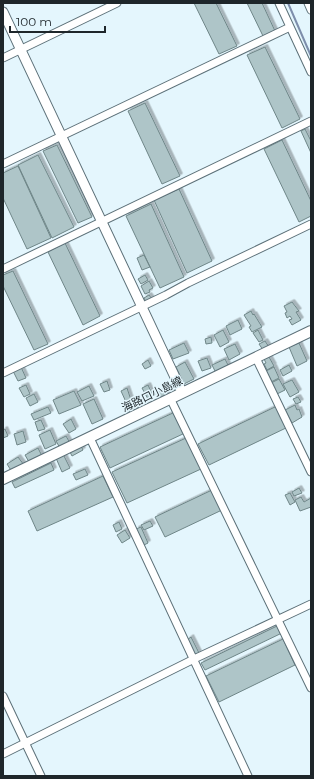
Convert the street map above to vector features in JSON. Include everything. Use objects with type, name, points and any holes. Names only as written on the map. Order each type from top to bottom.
[{"type":"main road","name":"海路口小島線","points":[[3,479],[311,331]]},
{"type":"street","points":[[3,58],[117,3]]},
{"type":"street","points":[[279,3],[311,72]]},
{"type":"street","points":[[308,3],[311,10]]},
{"type":"street","points":[[3,12],[182,392]]},
{"type":"street","points":[[3,164],[290,27]]},
{"type":"street","points":[[3,269],[311,121]]},
{"type":"street","points":[[3,373],[311,224]]},
{"type":"street","points":[[256,358],[311,472]]},
{"type":"street","points":[[170,398],[311,688]]},
{"type":"street","points":[[90,438],[248,776]]},
{"type":"street","points":[[3,754],[194,659],[311,604]]},
{"type":"street","points":[[3,696],[41,776]]},
{"type":"building","points":[[194,3],[216,3],[237,46],[219,54]]},
{"type":"building","points":[[247,3],[262,3],[275,31],[263,36]]},
{"type":"building","points":[[265,47],[300,119],[282,128],[247,55]]},
{"type":"building","points":[[145,103],[180,176],[162,184],[128,111]]},
{"type":"building","points":[[305,129],[311,141],[311,153],[301,131]]},
{"type":"building","points":[[282,140],[311,201],[311,216],[299,222],[264,149]]},
{"type":"building","points":[[57,145],[92,217],[78,223],[43,151]]},
{"type":"building","points":[[38,155],[74,227],[52,238],[18,165]]},
{"type":"building","points":[[18,166],[51,238],[27,249],[3,198],[3,173]]},
{"type":"building","points":[[179,189],[212,261],[187,273],[154,200]]},
{"type":"building","points":[[151,204],[184,277],[160,288],[126,216]]},
{"type":"building","points":[[65,243],[100,316],[83,325],[48,252]]},
{"type":"building","points":[[144,255],[150,267],[142,270],[137,258]]},
{"type":"building","points":[[13,271],[48,344],[34,350],[3,286],[3,275]]},
{"type":"building","points":[[145,275],[148,280],[141,284],[138,279]]},
{"type":"building","points":[[149,281],[153,288],[149,290],[150,292],[145,294],[141,286]]},
{"type":"building","points":[[149,295],[152,299],[146,302],[144,298]]},
{"type":"building","points":[[292,302],[299,311],[296,312],[301,320],[292,325],[289,320],[292,319],[290,316],[287,318],[285,313],[287,312],[284,306]]},
{"type":"building","points":[[251,311],[262,327],[252,332],[249,327],[251,326],[244,315]]},
{"type":"building","points":[[238,320],[242,329],[230,335],[226,326]]},
{"type":"building","points":[[223,330],[229,342],[220,347],[214,335]]},
{"type":"building","points":[[258,330],[263,340],[259,342],[253,333]]},
{"type":"building","points":[[211,337],[212,343],[206,344],[205,339]]},
{"type":"building","points":[[265,341],[269,347],[263,350],[259,344]]},
{"type":"building","points":[[184,343],[189,353],[173,359],[169,350]]},
{"type":"building","points":[[299,343],[307,361],[297,366],[289,347]]},
{"type":"building","points":[[235,344],[240,354],[229,360],[224,349]]},
{"type":"building","points":[[269,357],[274,366],[267,370],[264,364],[266,363],[264,359]]},
{"type":"building","points":[[207,358],[211,368],[202,371],[198,361]]},
{"type":"building","points":[[225,359],[229,367],[216,373],[212,365]]},
{"type":"building","points":[[148,360],[151,366],[145,369],[142,364]]},
{"type":"building","points":[[185,362],[194,379],[184,384],[176,367]]},
{"type":"building","points":[[289,365],[292,371],[283,376],[280,370]]},
{"type":"building","points":[[21,367],[26,378],[18,381],[13,371]]},
{"type":"building","points":[[274,367],[279,378],[271,382],[266,371]]},
{"type":"building","points":[[279,379],[285,390],[277,394],[271,383]]},
{"type":"building","points":[[292,380],[299,392],[290,397],[283,384]]},
{"type":"building","points":[[107,381],[110,390],[104,392],[100,384]]},
{"type":"building","points":[[26,385],[30,394],[24,397],[19,388]]},
{"type":"building","points":[[148,385],[153,396],[148,399],[142,388]]},
{"type":"building","points":[[89,386],[94,396],[82,401],[77,392]]},
{"type":"building","points":[[127,388],[131,400],[126,402],[121,391]]},
{"type":"building","points":[[164,389],[167,395],[158,399],[155,394]]},
{"type":"building","points":[[74,391],[81,405],[59,414],[53,400]]},
{"type":"building","points":[[34,394],[38,402],[30,406],[26,398]]},
{"type":"building","points":[[298,397],[301,402],[296,404],[293,399]]},
{"type":"building","points":[[94,399],[103,419],[92,424],[83,404]]},
{"type":"building","points":[[135,400],[139,409],[130,413],[126,404]]},
{"type":"building","points":[[295,405],[297,410],[299,409],[302,417],[292,423],[285,410]]},
{"type":"building","points":[[277,406],[288,427],[209,465],[198,444]]},
{"type":"building","points":[[48,407],[51,413],[34,420],[31,414]]},
{"type":"building","points":[[175,412],[185,433],[110,468],[100,447]]},
{"type":"building","points":[[71,419],[76,429],[69,433],[63,424]]},
{"type":"building","points":[[41,420],[45,429],[38,431],[35,422]]},
{"type":"building","points":[[5,429],[8,436],[3,438],[3,430]]},
{"type":"building","points":[[50,430],[56,444],[45,449],[39,435]]},
{"type":"building","points":[[23,431],[26,442],[17,445],[14,434]]},
{"type":"building","points":[[66,436],[70,443],[60,448],[56,441]]},
{"type":"building","points":[[186,438],[201,469],[127,503],[112,472]]},
{"type":"building","points":[[81,446],[83,450],[72,456],[70,452]]},
{"type":"building","points":[[38,448],[42,456],[29,462],[25,455]]},
{"type":"building","points":[[63,454],[70,468],[62,472],[56,458]]},
{"type":"building","points":[[18,457],[24,465],[12,472],[7,464]]},
{"type":"building","points":[[51,463],[54,470],[15,488],[12,482]]},
{"type":"building","points":[[85,469],[88,475],[76,480],[73,474]]},
{"type":"building","points":[[103,476],[113,497],[37,531],[28,511]]},
{"type":"building","points":[[299,488],[302,493],[294,496],[292,492]]},
{"type":"building","points":[[212,490],[222,510],[165,537],[155,517]]},
{"type":"building","points":[[290,493],[295,502],[290,505],[285,495]]},
{"type":"building","points":[[301,497],[304,502],[311,498],[311,507],[300,511],[295,500]]},
{"type":"building","points":[[150,521],[153,526],[144,530],[141,525]]},
{"type":"building","points":[[119,522],[122,529],[116,532],[113,525]]},
{"type":"building","points":[[141,527],[148,543],[144,545],[136,529]]},
{"type":"building","points":[[125,530],[130,538],[122,543],[117,535]]},
{"type":"building","points":[[277,626],[284,632],[205,670],[201,663]]},
{"type":"building","points":[[191,637],[199,653],[195,655],[187,640]]},
{"type":"building","points":[[283,639],[295,665],[219,702],[206,676]]},
{"type":"waterway","points":[[288,3],[311,56]]}]
